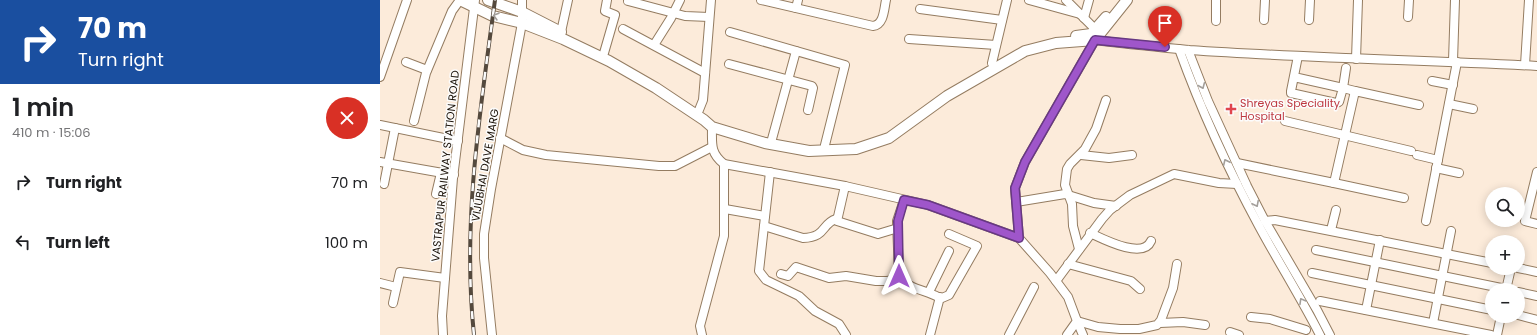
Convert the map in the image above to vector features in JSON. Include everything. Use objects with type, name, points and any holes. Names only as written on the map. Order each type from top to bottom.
[{"type":"main road","points":[[460,0],[474,4],[493,16],[522,23],[563,39],[609,61],[714,123],[772,139],[809,146],[855,144],[887,134],[945,92],[992,63],[1023,47],[1055,38],[1094,34],[1122,0]]},
{"type":"main road","points":[[488,0],[522,12],[659,83],[697,112],[712,127],[765,143],[809,151],[856,149],[889,138],[948,96],[1025,51],[1094,34],[1128,0]]},
{"type":"street","points":[[380,77],[384,55],[407,0]]},
{"type":"street","points":[[414,121],[427,70],[452,11],[460,0]]},
{"type":"street","name":"VIJUBHAI DAVE MARG","points":[[492,335],[484,258],[484,234],[500,138],[522,23],[522,0]]},
{"type":"street","points":[[561,32],[568,0]]},
{"type":"street","points":[[604,54],[615,15],[605,11],[607,0]]},
{"type":"street","points":[[654,45],[680,0]]},
{"type":"street","points":[[697,112],[703,100],[711,0]]},
{"type":"street","points":[[761,0],[797,4],[876,26],[881,22],[886,0]]},
{"type":"street","points":[[992,63],[1007,0]]},
{"type":"street","points":[[1029,0],[1082,16]]},
{"type":"street","points":[[1082,16],[1088,0]]},
{"type":"street","points":[[1216,0],[1216,21]]},
{"type":"street","points":[[1264,20],[1265,0]]},
{"type":"street","points":[[1309,20],[1310,0]]},
{"type":"street","points":[[1356,59],[1358,0]]},
{"type":"street","points":[[1408,17],[1409,0]]},
{"type":"street","points":[[1426,221],[1452,85],[1455,62],[1455,0]]},
{"type":"street","points":[[1525,65],[1529,0]]},
{"type":"street","points":[[628,1],[673,13],[694,17],[709,17]]},
{"type":"street","points":[[1068,1],[1082,16],[1094,34],[1179,49],[1356,59],[1537,66]]},
{"type":"street","name":"VASTRAPUR RAILWAY STATION ROAD","points":[[443,335],[442,316],[454,175],[474,4]]},
{"type":"street","points":[[920,9],[1002,20]]},
{"type":"street","points":[[623,29],[705,73]]},
{"type":"street","points":[[730,32],[845,65],[825,145]]},
{"type":"street","points":[[1019,238],[1015,188],[1025,162],[1094,34]]},
{"type":"street","points":[[908,39],[996,45]]},
{"type":"street","points":[[1179,49],[1204,114],[1237,184],[1320,335]]},
{"type":"street","points":[[1188,50],[1208,101],[1236,164],[1265,221],[1318,310],[1330,335]]},
{"type":"street","points":[[772,139],[796,51]]},
{"type":"street","points":[[1298,56],[1291,93],[1336,103],[1339,102],[1346,68]]},
{"type":"street","points":[[406,62],[427,70]]},
{"type":"street","points":[[729,64],[814,87],[808,110]]},
{"type":"street","points":[[1294,77],[1419,105]]},
{"type":"street","points":[[1432,80],[1452,85]]},
{"type":"street","points":[[1334,183],[1355,91]]},
{"type":"street","points":[[1079,249],[1073,226],[1072,204],[1065,185],[1067,169],[1070,164],[1081,155],[1096,129],[1106,100]]},
{"type":"street","points":[[1449,104],[1473,109]]},
{"type":"street","points":[[1285,121],[1414,153],[1459,173]]},
{"type":"street","points":[[380,125],[458,140]]},
{"type":"street","points":[[712,127],[712,147],[716,158],[724,164],[845,186],[928,205],[1019,238],[1068,297],[1083,335]]},
{"type":"street","points":[[384,184],[384,163],[395,128]]},
{"type":"street","points":[[500,138],[523,150],[546,155],[654,166],[675,166],[712,147]]},
{"type":"street","points":[[1081,155],[1109,158],[1132,155]]},
{"type":"street","points":[[384,163],[454,175]]},
{"type":"street","points":[[702,335],[700,326],[724,236],[724,164]]},
{"type":"street","points":[[1236,164],[1404,198]]},
{"type":"street","points":[[770,172],[759,272],[766,280],[799,296],[815,311],[839,324],[846,335]]},
{"type":"street","points":[[1537,172],[1525,221],[1537,224]]},
{"type":"street","points":[[436,194],[441,173]]},
{"type":"street","points":[[1056,281],[1090,233],[1102,219],[1130,195],[1174,174],[1219,183],[1237,184]]},
{"type":"street","points":[[836,219],[845,186]]},
{"type":"street","points":[[1016,202],[1060,194],[1069,195],[1094,203],[1116,206]]},
{"type":"street","points":[[904,200],[899,213],[898,228],[899,276],[903,282],[940,297],[950,295],[977,246],[949,234]]},
{"type":"street","points":[[724,209],[765,216]]},
{"type":"street","points":[[1331,230],[1336,210]]},
{"type":"street","points":[[764,226],[803,238],[808,238],[818,235],[831,221],[836,219]]},
{"type":"street","points":[[836,219],[838,222],[878,234],[898,228]]},
{"type":"street","points":[[1265,221],[1275,220],[1331,230],[1485,261]]},
{"type":"street","points":[[1433,323],[1451,231]]},
{"type":"street","points":[[1090,233],[1112,243],[1131,248],[1143,248],[1148,246],[1151,241]]},
{"type":"street","points":[[1366,310],[1380,240]]},
{"type":"street","points":[[1316,250],[1485,285]]},
{"type":"street","points":[[929,292],[949,251]]},
{"type":"street","points":[[1068,264],[1131,281],[1140,289]]},
{"type":"street","points":[[1160,323],[1172,288],[1177,264]]},
{"type":"street","points":[[781,274],[788,276],[796,267],[830,278],[846,276],[887,282],[899,276]]},
{"type":"street","points":[[1525,269],[1537,272]]},
{"type":"street","points":[[393,303],[400,272],[445,278]]},
{"type":"street","points":[[1312,273],[1485,309]]},
{"type":"street","points":[[380,284],[396,287]]},
{"type":"street","points":[[1009,335],[1034,287]]},
{"type":"street","points":[[1525,293],[1537,296]]},
{"type":"street","points":[[930,335],[940,297]]},
{"type":"street","points":[[1320,301],[1496,335],[1499,323]]},
{"type":"street","points":[[1251,317],[1270,319],[1307,332],[1306,322],[1309,313]]},
{"type":"street","points":[[1525,317],[1537,320]]},
{"type":"street","points":[[1077,321],[1098,328],[1120,329],[1139,329],[1160,323],[1183,322],[1205,325]]},
{"type":"street","points":[[1068,335],[1077,321]]},
{"type":"street","points":[[1230,332],[1239,335]]},
{"type":"railway","points":[[474,335],[471,293],[471,209],[474,167],[495,0]]},
{"type":"place","name":"Shreyas Speciality Hospital","points":[[1231,109]]},
{"type":"route","points":[[899,276],[898,221],[899,213],[904,200],[928,205],[1019,238],[1015,188],[1025,162],[1095,40],[1165,47]]}]
